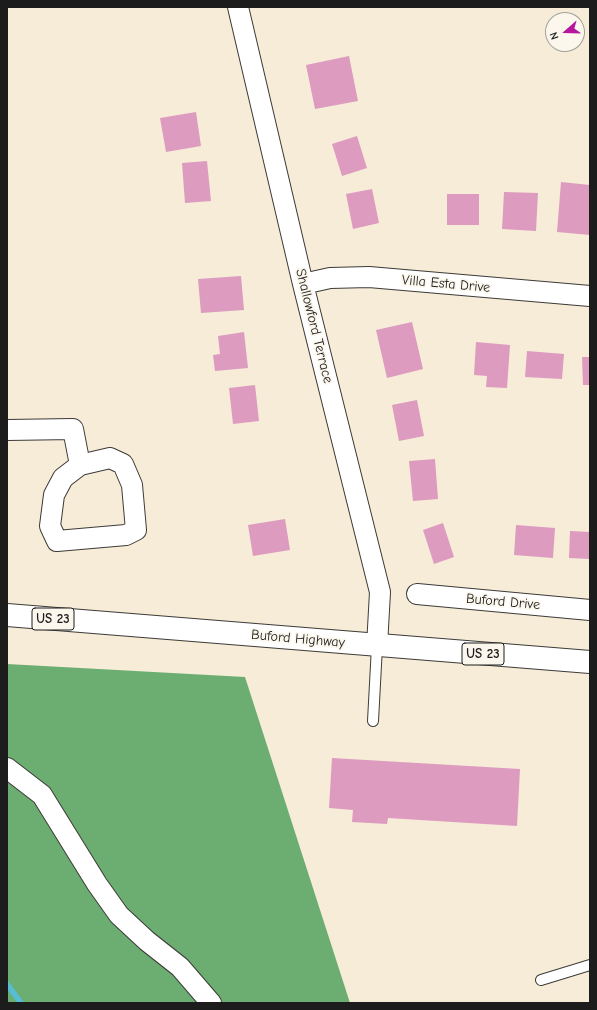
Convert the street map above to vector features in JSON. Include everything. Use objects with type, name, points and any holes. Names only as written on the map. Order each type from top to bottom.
[{"type":"main road","name":"Buford Highway","points":[[7,615],[590,662]]},
{"type":"street","name":"Shallowford Terrace","points":[[238,7],[303,284],[380,592],[377,646]]},
{"type":"street","name":"Villa Esta Drive","points":[[303,284],[330,278],[369,277],[590,296]]},
{"type":"street","points":[[7,430],[72,429],[80,465]]},
{"type":"street","points":[[110,458],[123,464],[132,485],[136,530],[126,535],[57,541],[50,526],[54,495],[62,478],[80,465],[110,458]]},
{"type":"street","name":"Buford Drive","points":[[417,594],[590,610]]},
{"type":"street","points":[[7,768],[42,795],[97,884],[119,915],[147,941],[180,967],[211,1003]]},
{"type":"lane","points":[[373,721],[377,646]]},
{"type":"lane","points":[[541,980],[590,965]]},
{"type":"green space","points":[[7,664],[245,677],[350,1003],[7,1003]]},
{"type":"building","points":[[349,56],[358,101],[315,109],[306,65]]},
{"type":"building","points":[[196,112],[201,146],[166,152],[160,118]]},
{"type":"building","points":[[357,136],[367,168],[342,176],[332,144]]},
{"type":"building","points":[[207,161],[211,201],[185,203],[182,163]]},
{"type":"building","points":[[561,182],[590,185],[590,235],[557,232]]},
{"type":"building","points":[[372,189],[379,223],[353,229],[346,194]]},
{"type":"building","points":[[504,192],[538,193],[536,231],[502,229]]},
{"type":"building","points":[[447,194],[479,194],[479,225],[447,225]]},
{"type":"building","points":[[241,276],[244,310],[201,313],[198,279]]},
{"type":"building","points":[[412,322],[423,369],[387,378],[376,330]]},
{"type":"building","points":[[244,332],[248,368],[215,371],[213,355],[220,354],[218,336]]},
{"type":"building","points":[[476,342],[510,345],[507,388],[486,387],[487,376],[474,375]]},
{"type":"building","points":[[527,351],[564,354],[562,379],[525,377]]},
{"type":"building","points":[[582,357],[590,357],[590,385],[583,385]]},
{"type":"building","points":[[255,385],[259,421],[233,424],[229,388]]},
{"type":"building","points":[[417,400],[424,436],[399,441],[392,405]]},
{"type":"building","points":[[435,459],[438,499],[413,501],[409,461]]},
{"type":"building","points":[[285,519],[290,550],[253,556],[248,525]]},
{"type":"building","points":[[443,523],[454,557],[434,564],[423,530]]},
{"type":"building","points":[[516,525],[555,528],[553,558],[514,555]]},
{"type":"building","points":[[570,531],[590,532],[590,559],[569,558]]},
{"type":"building","points":[[332,758],[520,769],[517,826],[388,818],[387,824],[352,822],[353,810],[329,808]]},
{"type":"waterway","points":[[7,984],[21,1003]]}]
